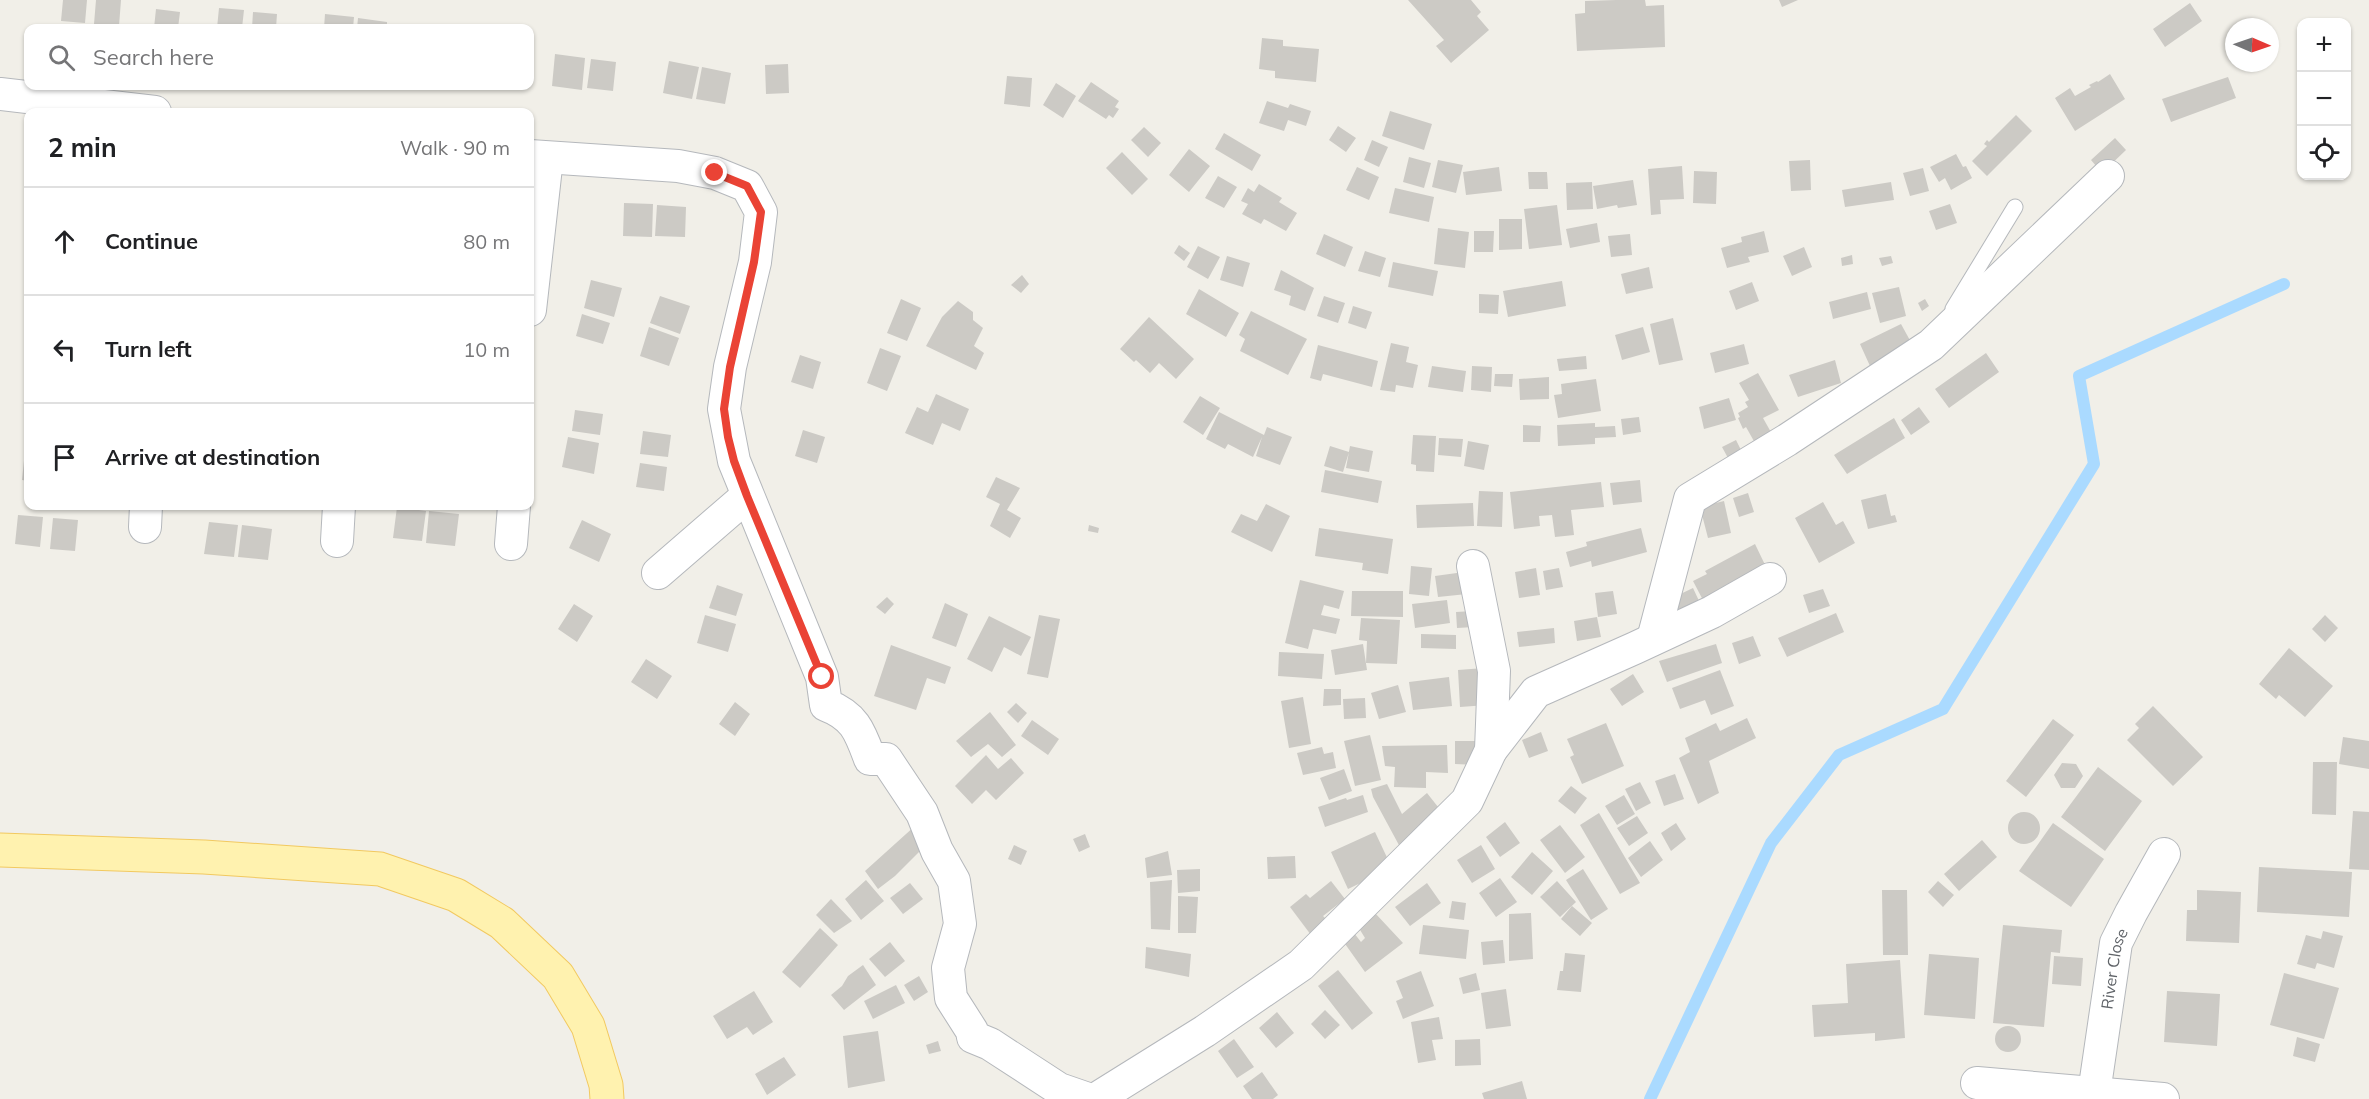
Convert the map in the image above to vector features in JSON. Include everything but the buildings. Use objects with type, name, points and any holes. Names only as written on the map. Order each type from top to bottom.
[{"type":"main road","points":[[0,850],[204,857],[380,868],[456,895],[502,924],[558,976],[588,1026],[606,1085],[607,1099]]},
{"type":"street","points":[[0,94],[121,108]]},
{"type":"street","points":[[534,234],[538,157],[678,166],[715,173],[747,186],[761,212],[754,262],[730,367],[724,409],[734,461],[747,496],[822,677],[826,705],[842,711],[858,728],[870,759],[886,759],[922,813],[937,851],[954,881],[960,924],[948,968],[951,998],[972,1030],[973,1037],[990,1044],[1059,1089],[1088,1099]]},
{"type":"street","points":[[1653,639],[1690,500],[1787,440],[1931,345],[2108,176]]},
{"type":"street","points":[[658,573],[747,496]]},
{"type":"street","points":[[337,541],[339,510]]},
{"type":"street","points":[[511,544],[514,510]]},
{"type":"street","points":[[1473,566],[1494,671],[1491,750]]},
{"type":"street","points":[[1096,1099],[1204,1031],[1301,965],[1467,801],[1491,750],[1536,692],[1712,612],[1770,579]]},
{"type":"street","name":"River Close","points":[[2094,1093],[2116,943],[2164,854]]},
{"type":"street","points":[[1977,1083],[2163,1099]]},
{"type":"lane","points":[[1931,345],[2015,207]]},
{"type":"waterway","points":[[1650,1099],[1771,843],[1839,755],[1943,709],[2094,464],[2079,376],[2284,284]]},
{"type":"route","points":[[715,173],[747,186],[761,212],[754,262],[730,367],[724,409],[728,437],[747,496],[822,677]]}]
